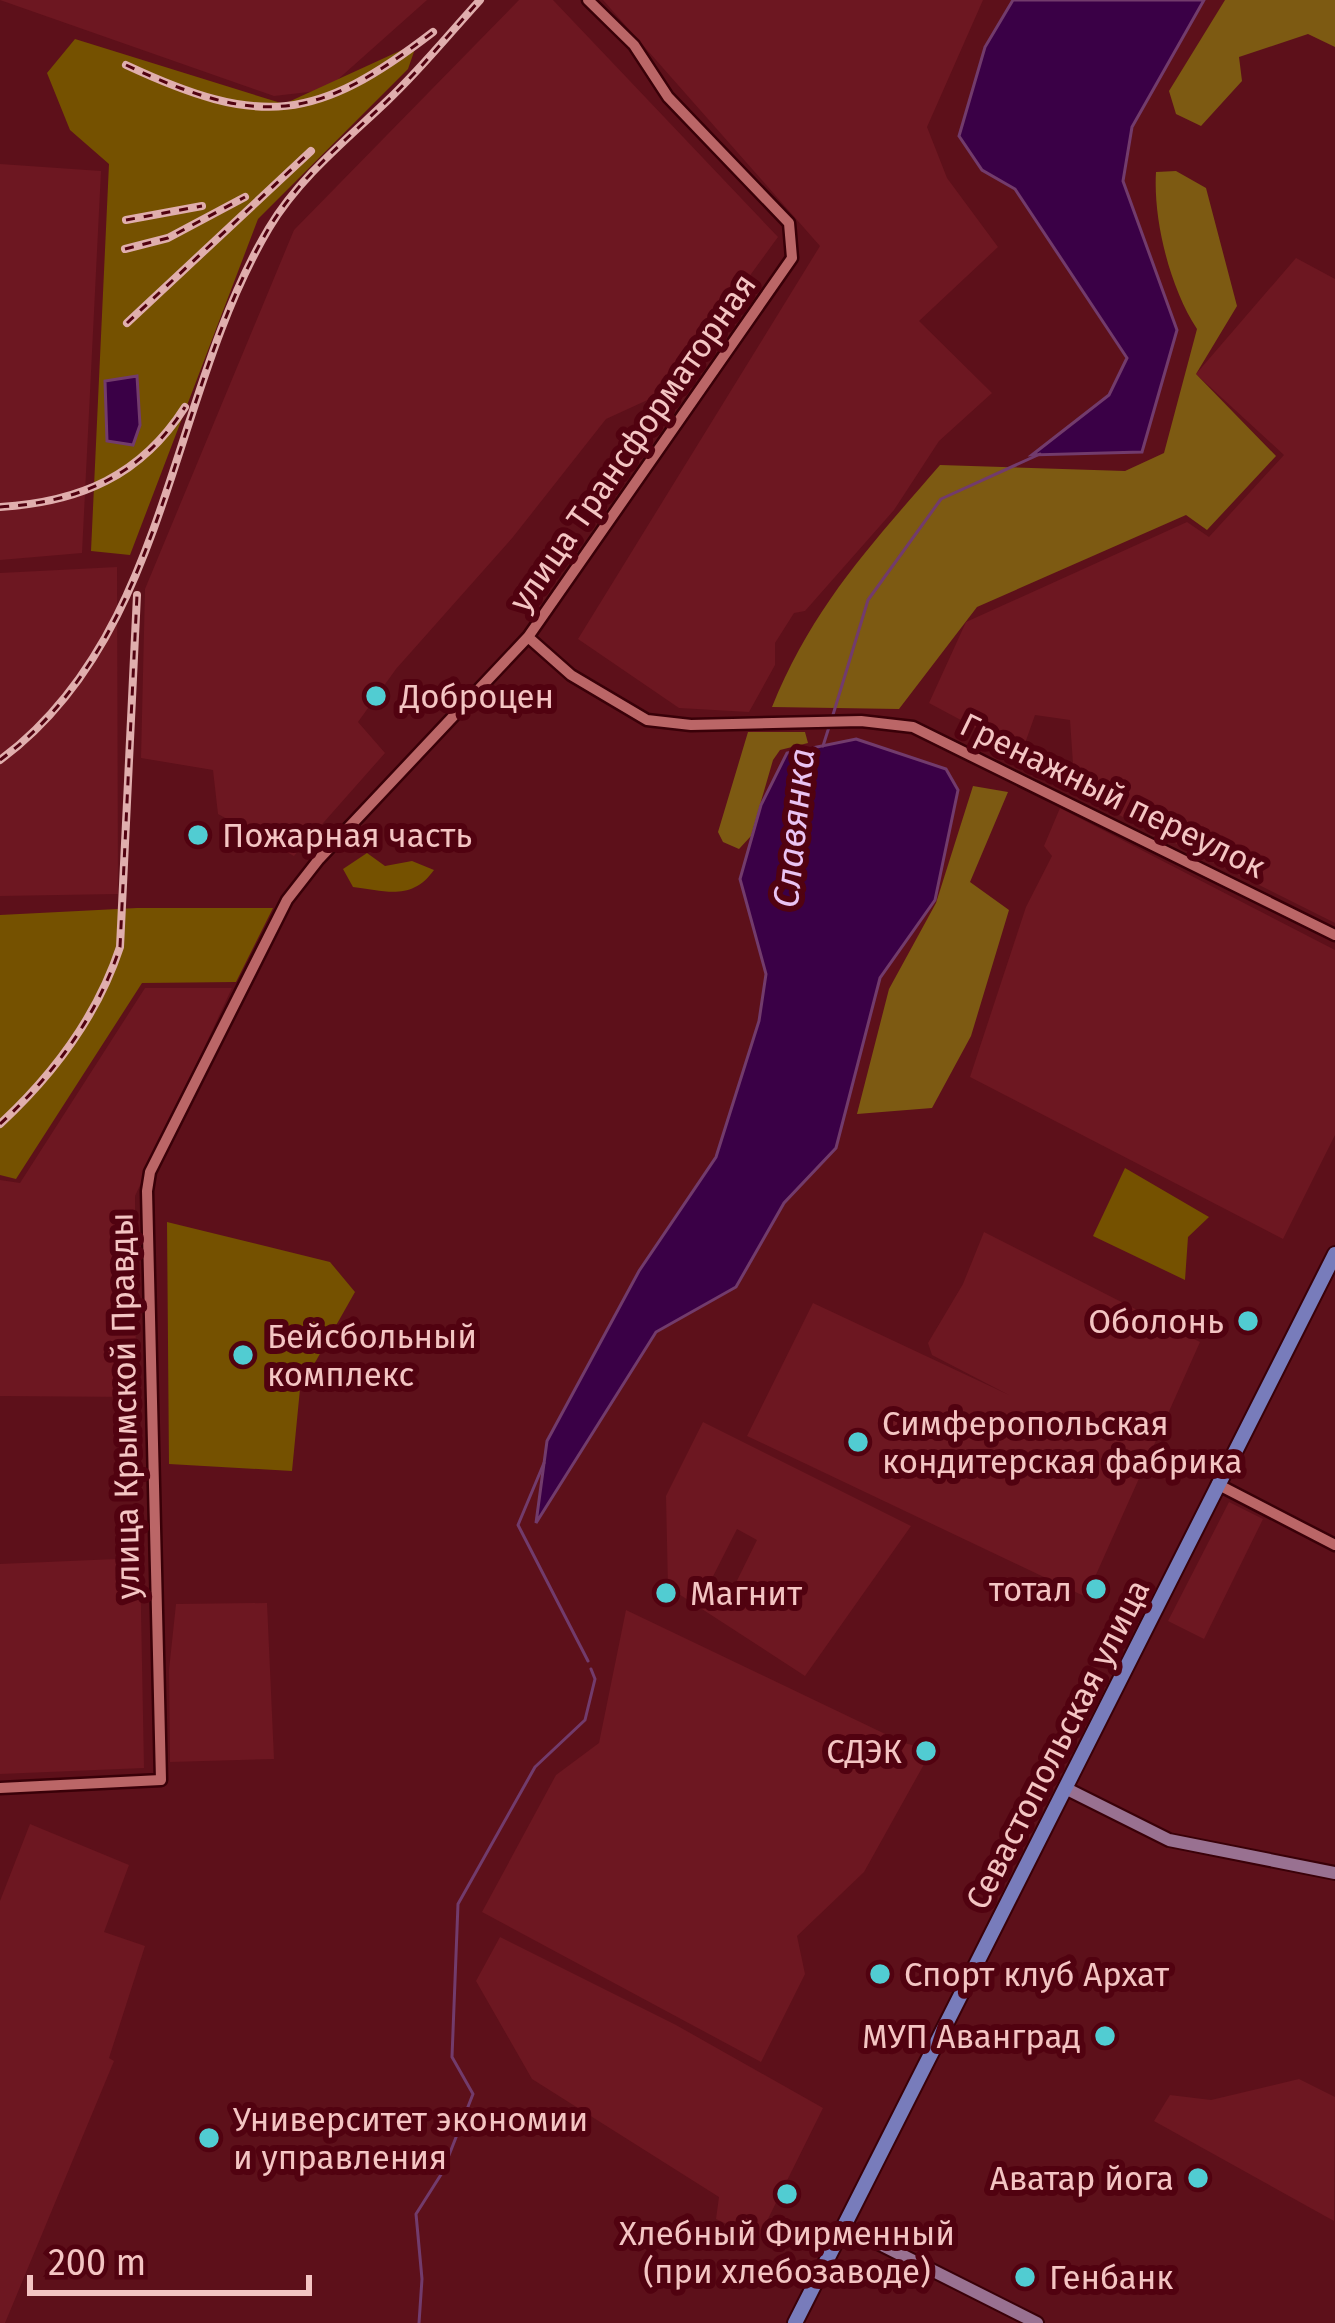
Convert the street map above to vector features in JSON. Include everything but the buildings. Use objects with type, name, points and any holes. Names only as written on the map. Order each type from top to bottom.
[{"type":"main road","name":"Севастопольская улица","points":[[794,2323],[1335,1254]]},
{"type":"main road","points":[[1065,1788],[1169,1840],[1335,1873]]},
{"type":"main road","points":[[844,2226],[1037,2323]]},
{"type":"street","name":"улица Трансформаторная","points":[[528,637],[792,258],[789,223],[668,97],[631,42],[588,0]]},
{"type":"street","name":"Гренажный переулок","points":[[528,637],[571,675],[647,720],[691,725],[862,721],[925,733],[1335,935]]},
{"type":"street","name":"улица Крымской Правды","points":[[0,1788],[161,1780],[146,1230],[150,1172],[287,900],[319,859],[528,637]]},
{"type":"street","points":[[1217,1484],[1335,1545]]},
{"type":"shaded area","points":[[0,0],[427,0],[326,90],[274,96]]},
{"type":"shaded area","points":[[519,0],[553,0],[778,237],[665,392],[606,419],[513,537],[396,669],[358,722],[385,753],[294,856],[218,814],[213,770],[141,758],[145,589],[294,230]]},
{"type":"shaded area","points":[[603,0],[983,0],[927,127],[947,178],[998,247],[919,321],[992,393],[939,441],[894,510],[805,611],[794,613],[775,643],[775,665],[749,712],[679,708],[578,639],[820,246]]},
{"type":"shaded area","points":[[1225,0],[1335,0],[1335,47],[1308,34],[1239,57],[1242,81],[1201,126],[1176,114],[1169,91]]},
{"type":"shaded area","points":[[75,39],[284,104],[417,43],[408,69],[258,219],[130,555],[91,551],[109,164],[70,130],[47,73]]},
{"type":"shaded area","points":[[0,164],[101,171],[82,553],[0,560]]},
{"type":"shaded area","points":[[1176,171],[1206,188],[1237,306],[1196,374],[1276,456],[1207,530],[1186,515],[977,607],[899,709],[772,707],[825,607],[940,465],[1125,471],[1164,453],[1197,329],[1171,274],[1157,211],[1156,172]]},
{"type":"shaded area","points":[[1296,258],[1335,279],[1335,923],[1075,793],[1070,720],[1035,715],[1023,749],[1015,749],[929,703],[966,622],[1187,522],[1209,537],[1284,455],[1196,374]]},
{"type":"shaded area","points":[[117,567],[118,894],[0,896],[0,573]]},
{"type":"shaded area","points":[[748,732],[805,732],[808,743],[780,750],[773,760],[751,836],[739,849],[723,842],[718,832]]},
{"type":"shaded area","points":[[973,786],[1008,792],[970,882],[1009,910],[971,1036],[932,1108],[857,1114],[889,989],[936,903]]},
{"type":"shaded area","points":[[1060,808],[1335,950],[1335,1135],[1283,1239],[970,1077],[1026,907],[1052,856],[1044,846]]},
{"type":"shaded area","points":[[367,853],[385,866],[412,861],[434,870],[407,890],[353,887],[343,869]]},
{"type":"shaded area","points":[[273,908],[236,982],[142,983],[16,1179],[0,1175],[0,915]]},
{"type":"shaded area","points":[[145,988],[232,988],[135,1196],[136,1397],[0,1396],[0,1180],[20,1183]]},
{"type":"shaded area","points":[[1125,1168],[1209,1217],[1188,1237],[1185,1280],[1093,1236]]},
{"type":"shaded area","name":"Бейсбольный комплекс","points":[[167,1222],[330,1262],[355,1292],[300,1389],[292,1471],[169,1464]]},
{"type":"shaded area","points":[[984,1232],[1200,1342],[1086,1597],[747,1436],[813,1303],[1009,1395],[932,1355],[928,1343],[963,1284]]},
{"type":"shaded area","points":[[703,1422],[911,1526],[805,1676],[668,1587],[666,1496]],"holes":[[[737,1529],[757,1540],[724,1607],[703,1596]]]},
{"type":"shaded area","points":[[1229,1502],[1263,1519],[1204,1639],[1168,1621]]},
{"type":"shaded area","points":[[140,1558],[144,1768],[0,1774],[0,1564]]},
{"type":"shaded area","points":[[267,1603],[274,1759],[170,1762],[169,1670],[176,1604]]},
{"type":"shaded area","points":[[626,1610],[904,1743],[932,1750],[864,1872],[797,1936],[805,1974],[761,2062],[482,1912],[556,1775],[599,1743]]},
{"type":"shaded area","points":[[30,1824],[129,1865],[104,1932],[145,1946],[109,2058],[114,2061],[5,2323],[0,2323],[0,1901]]},
{"type":"shaded area","points":[[500,1937],[676,2025],[823,2108],[758,2239],[716,2219],[719,2197],[532,2079],[476,1981]]},
{"type":"shaded area","points":[[1299,2079],[1335,2097],[1334,2221],[1154,2121],[1170,2095],[1211,2100]]},
{"type":"water","points":[[1013,0],[1204,0],[1132,127],[1123,181],[1177,330],[1142,452],[1032,455],[1109,395],[1127,358],[1015,189],[982,170],[959,136],[985,47]]},
{"type":"water","points":[[137,376],[140,425],[133,445],[107,441],[105,381]]},
{"type":"water","points":[[856,739],[946,769],[958,790],[935,900],[880,978],[836,1148],[784,1203],[736,1287],[656,1332],[536,1523],[547,1441],[639,1271],[716,1157],[759,1021],[766,974],[740,879],[761,805],[787,753]]},
{"type":"waterway","name":"Славянка","points":[[832,718],[868,600],[941,499],[1040,454]]},
{"type":"waterway","name":"Славянка","points":[[823,746],[829,727]]},
{"type":"waterway","name":"Славянка","points":[[544,1463],[518,1525],[588,1661]]},
{"type":"waterway","name":"Славянка","points":[[419,2323],[422,2279],[416,2214],[442,2173],[473,2094],[452,2057],[458,1904],[535,1767],[585,1720],[595,1679],[591,1669]]},
{"type":"railway","points":[[0,760],[56,708],[99,648],[133,582],[208,365],[235,295],[269,228],[308,176],[399,89],[480,0]]},
{"type":"railway","points":[[126,65],[214,99],[286,106],[320,99],[355,84],[433,32]]},
{"type":"railway","points":[[127,323],[311,151]]},
{"type":"railway","points":[[125,249],[168,238],[245,197]]},
{"type":"railway","points":[[126,220],[202,206]]},
{"type":"railway","points":[[0,507],[56,499],[106,481],[149,451],[185,407]]},
{"type":"railway","points":[[0,1124],[72,1043],[120,947],[137,595]]},
{"type":"place","name":"Доброцен","points":[[376,696]]},
{"type":"place","name":"Пожарная часть","points":[[198,835]]},
{"type":"place","name":"Оболонь","points":[[1248,1321]]},
{"type":"place","name":"Бейсбольный комплекс","points":[[243,1355]]},
{"type":"place","name":"Симферопольская кондитерская фабрика","points":[[858,1442]]},
{"type":"place","name":"тотал","points":[[1096,1589]]},
{"type":"place","name":"Магнит","points":[[666,1593]]},
{"type":"place","name":"СДЭК","points":[[926,1751]]},
{"type":"place","name":"Спорт клуб Архат","points":[[880,1974]]},
{"type":"place","name":"МУП Аванград","points":[[1105,2036]]},
{"type":"place","name":"Университет экономии и управления","points":[[209,2138]]},
{"type":"place","name":"Аватар йога","points":[[1198,2178]]},
{"type":"place","name":"Хлебный Фирменный (при хлебозаводе)","points":[[787,2194]]},
{"type":"place","name":"Генбанк","points":[[1025,2277]]}]
